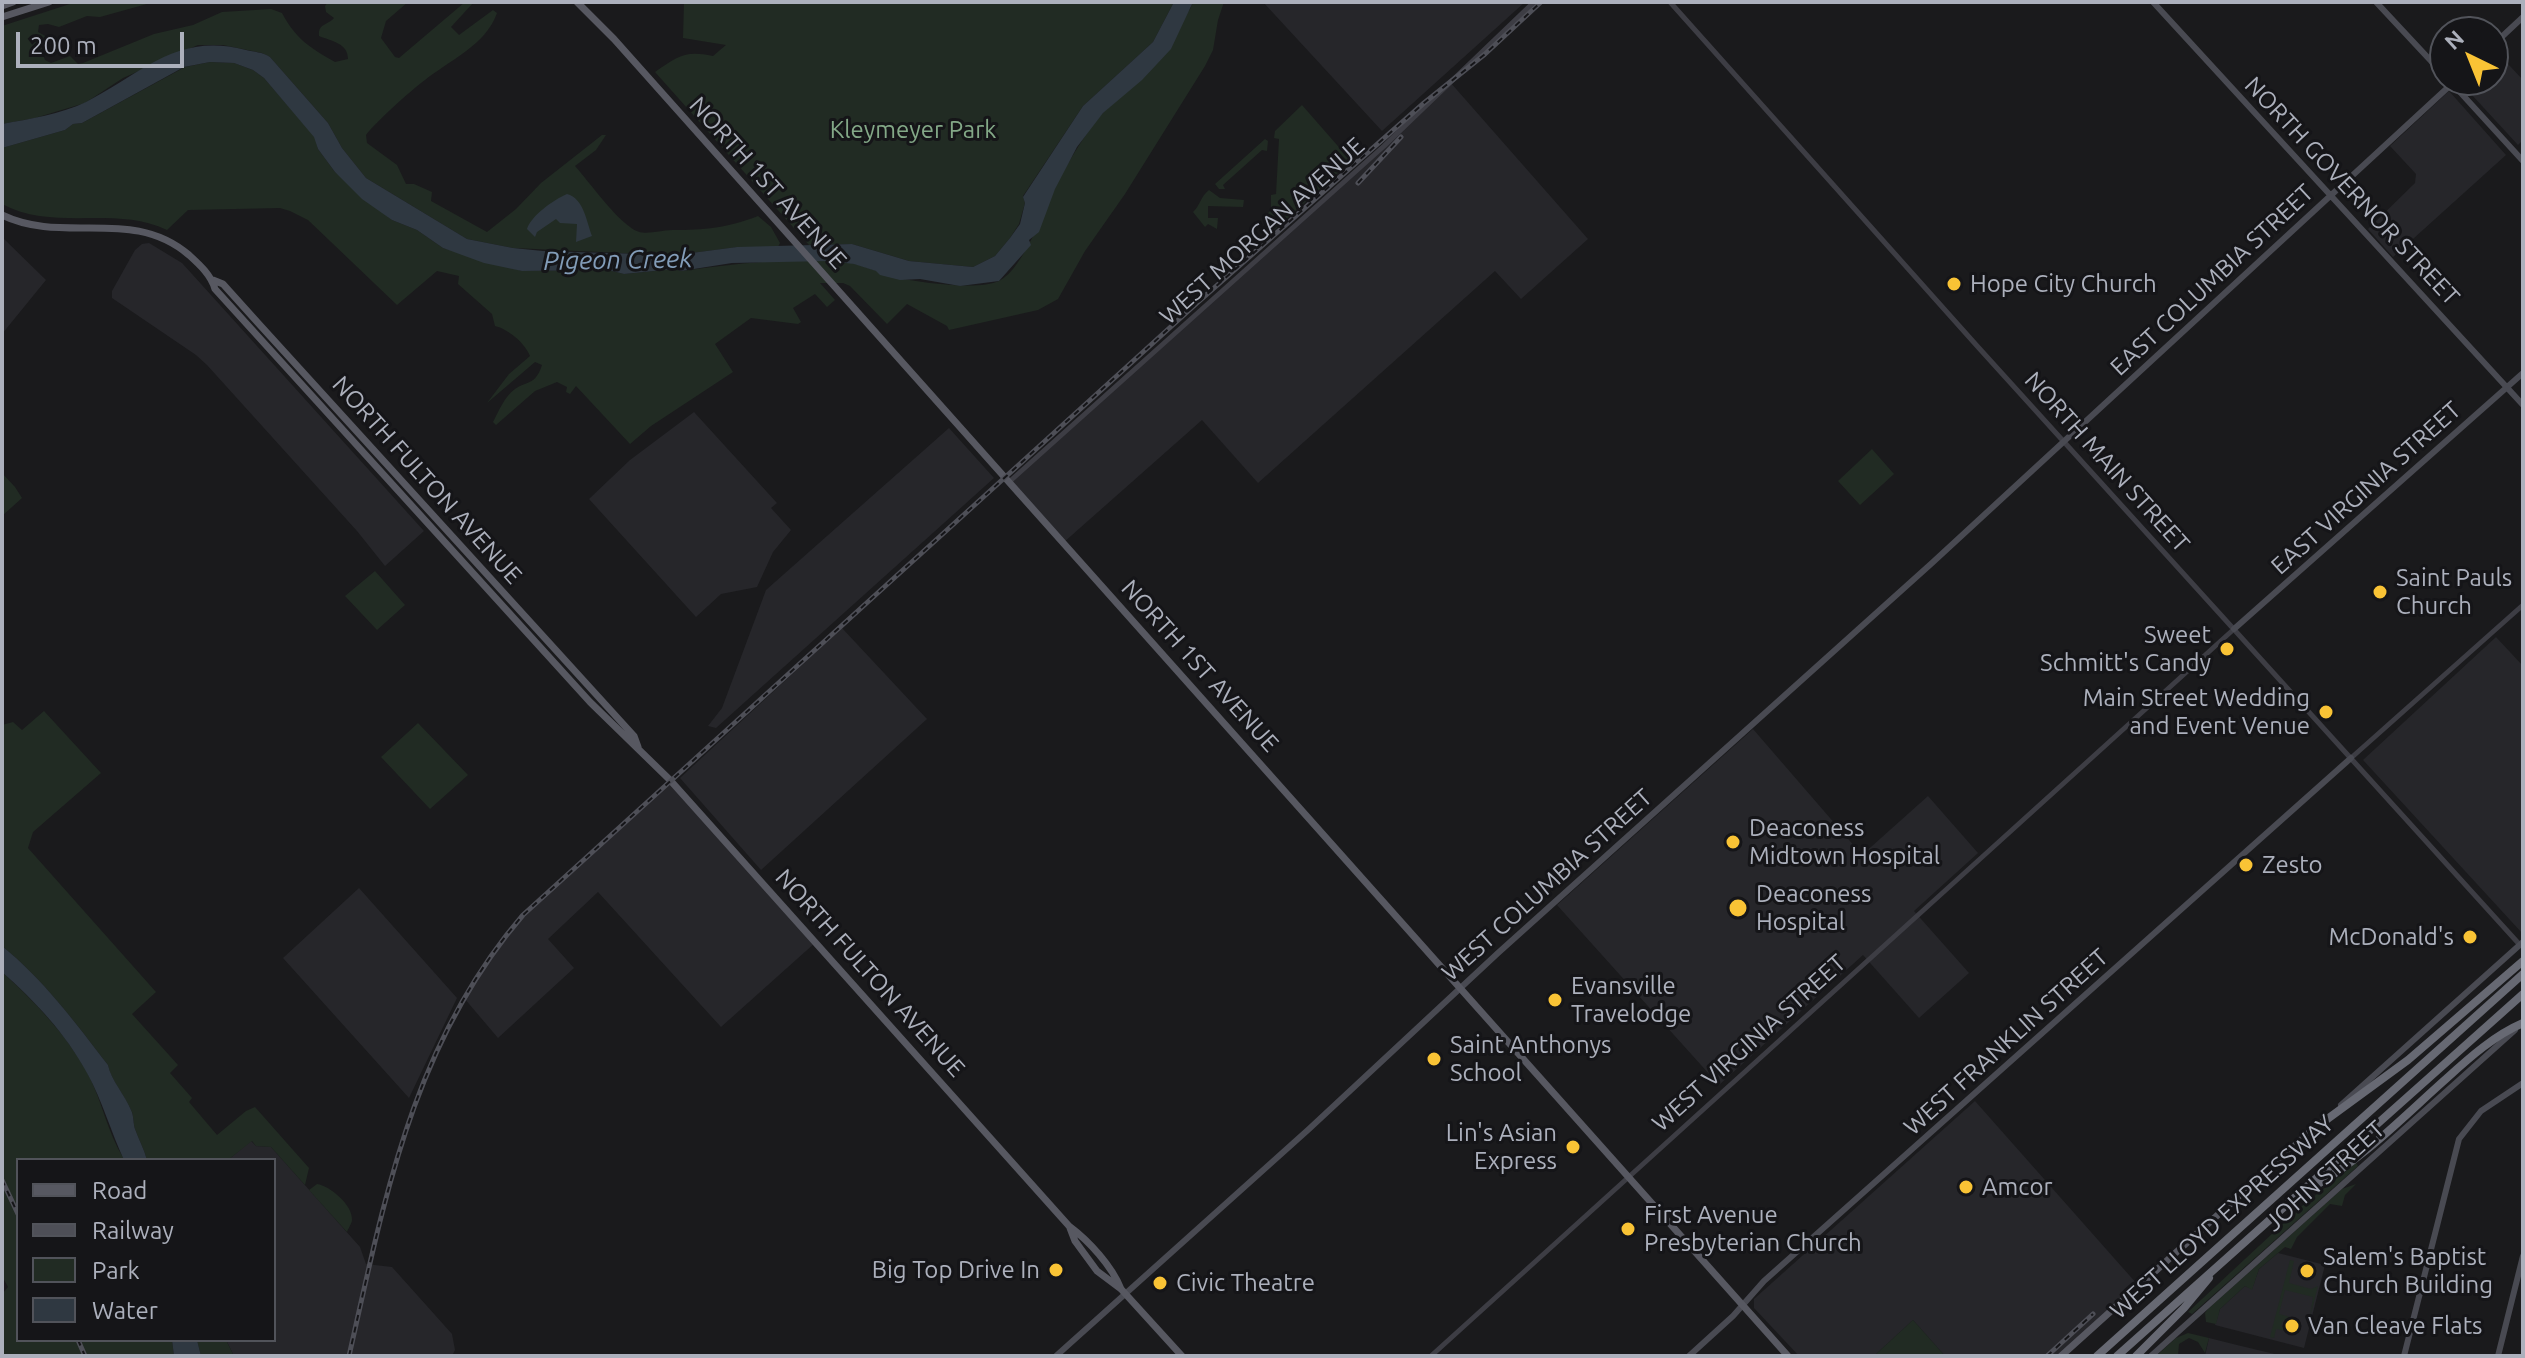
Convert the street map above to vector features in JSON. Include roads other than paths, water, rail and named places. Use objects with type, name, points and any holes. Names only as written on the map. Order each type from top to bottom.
[{"type":"highway","points":[[2311,1131],[2408,1060],[2522,962]]},
{"type":"highway","name":"WEST LLOYD EXPRESSWAY","points":[[2097,1356],[2523,974]]},
{"type":"highway","name":"WEST LLOYD EXPRESSWAY","points":[[2117,1356],[2169,1317],[2221,1263],[2523,994]]},
{"type":"highway","points":[[2296,1196],[2336,1173],[2476,1054],[2509,1029],[2523,1024]]},
{"type":"highway","points":[[2136,1356],[2169,1317]]},
{"type":"main road","points":[[2,6],[13,2]]},
{"type":"main road","points":[[2,17],[49,2]]},
{"type":"main road","name":"NORTH GOVERNOR STREET","points":[[2153,2],[2523,405]]},
{"type":"main road","points":[[2376,2],[2429,58]]},
{"type":"main road","name":"NORTH 1ST AVENUE","points":[[580,3],[1788,1356]]},
{"type":"main road","name":"EAST COLUMBIA STREET","points":[[2063,442],[2433,96]]},
{"type":"main road","points":[[2464,96],[2523,161]]},
{"type":"main road","name":"NORTH FULTON AVENUE","points":[[2,215],[44,227],[117,227],[148,232],[179,247],[213,280],[215,289],[590,702],[638,747],[1069,1226],[1082,1236],[1117,1278],[1123,1291],[1182,1356]]},
{"type":"main road","name":"EAST VIRGINIA STREET","points":[[2234,629],[2523,373]]},
{"type":"main road","name":"WEST COLUMBIA STREET","points":[[1056,1356],[1123,1291],[2063,442]]},
{"type":"main road","name":"WEST FRANKLIN STREET","points":[[1689,1356],[1733,1316],[1764,1281],[2351,758]]},
{"type":"main road","points":[[2061,1356],[2522,946]]},
{"type":"main road","name":"JOHN STREET","points":[[2151,1356],[2523,1024]]},
{"type":"main road","points":[[2404,1356],[2459,1139],[2481,1111],[2523,1083]]},
{"type":"main road","points":[[2498,1356],[2523,1256]]},
{"type":"street","name":"WEST MORGAN AVENUE","points":[[1009,482],[1406,126],[1534,2]]},
{"type":"street","name":"NORTH MAIN STREET","points":[[1670,2],[2063,442],[2522,946]]},
{"type":"street","points":[[2351,758],[2523,605]]},
{"type":"street","name":"WEST VIRGINIA STREET","points":[[1431,1356],[2234,629]]},
{"type":"water","name":"Pigeon Creek","points":[[1174,2],[1193,2],[1171,49],[1142,80],[1103,113],[1077,147],[1055,189],[1039,232],[1029,240],[1031,245],[999,281],[960,286],[920,279],[900,280],[854,264],[828,261],[732,263],[681,271],[624,274],[608,270],[522,271],[484,263],[443,248],[417,230],[392,220],[362,199],[335,172],[318,149],[314,137],[264,78],[234,63],[210,62],[184,67],[82,123],[2,148],[2,124],[45,116],[86,102],[161,58],[180,51],[199,46],[221,46],[270,57],[328,123],[342,148],[366,178],[467,239],[543,251],[676,255],[737,247],[852,244],[909,261],[973,267],[995,256],[1010,238],[1020,224],[1025,203],[1023,197],[1083,106],[1153,42]]},
{"type":"water","points":[[567,194],[581,205],[592,236],[576,242],[577,224],[560,223],[556,219],[537,232],[535,237],[527,229],[533,219],[549,204]]},
{"type":"water","points":[[2,946],[71,1017],[108,1065],[132,1112],[146,1158],[123,1158],[97,1094],[70,1045],[2,972]]},
{"type":"water","points":[[172,1342],[198,1342],[201,1356],[174,1356]]},
{"type":"railway","points":[[349,1356],[391,1180],[429,1069],[454,1016],[485,964],[523,915],[1197,303],[1541,2]]},
{"type":"railway","points":[[1358,183],[1401,137]]},
{"type":"railway","points":[[2,1180],[16,1210]]},
{"type":"railway","points":[[2047,1356],[2093,1314]]},
{"type":"railway","points":[[79,1342],[85,1356]]},
{"type":"place","name":"Hope City Church","points":[[1954,284]]},
{"type":"place","name":"Saint Pauls Church","points":[[2380,592]]},
{"type":"place","name":"Sweet Schmitt's Candy","points":[[2227,649]]},
{"type":"place","name":"Main Street Wedding and Event Venue","points":[[2326,712]]},
{"type":"place","name":"Deaconess Midtown Hospital","points":[[1733,842]]},
{"type":"place","name":"Zesto","points":[[2246,865]]},
{"type":"place","name":"Deaconess Hospital","points":[[1738,908]]},
{"type":"place","name":"McDonald's","points":[[2470,937]]},
{"type":"place","name":"Evansville Travelodge","points":[[1555,1000]]},
{"type":"place","name":"Saint Anthonys School","points":[[1434,1059]]},
{"type":"place","name":"Lin's Asian Express","points":[[1573,1147]]},
{"type":"place","name":"Amcor","points":[[1966,1187]]},
{"type":"place","name":"First Avenue Presbyterian Church","points":[[1628,1229]]},
{"type":"place","name":"Big Top Drive In","points":[[1056,1270]]},
{"type":"place","name":"Salem's Baptist Church Building","points":[[2307,1271]]},
{"type":"place","name":"Civic Theatre","points":[[1160,1283]]},
{"type":"place","name":"Van Cleave Flats","points":[[2292,1326]]},
{"type":"park label","name":"Kleymeyer Park","points":[[913,130]]}]
